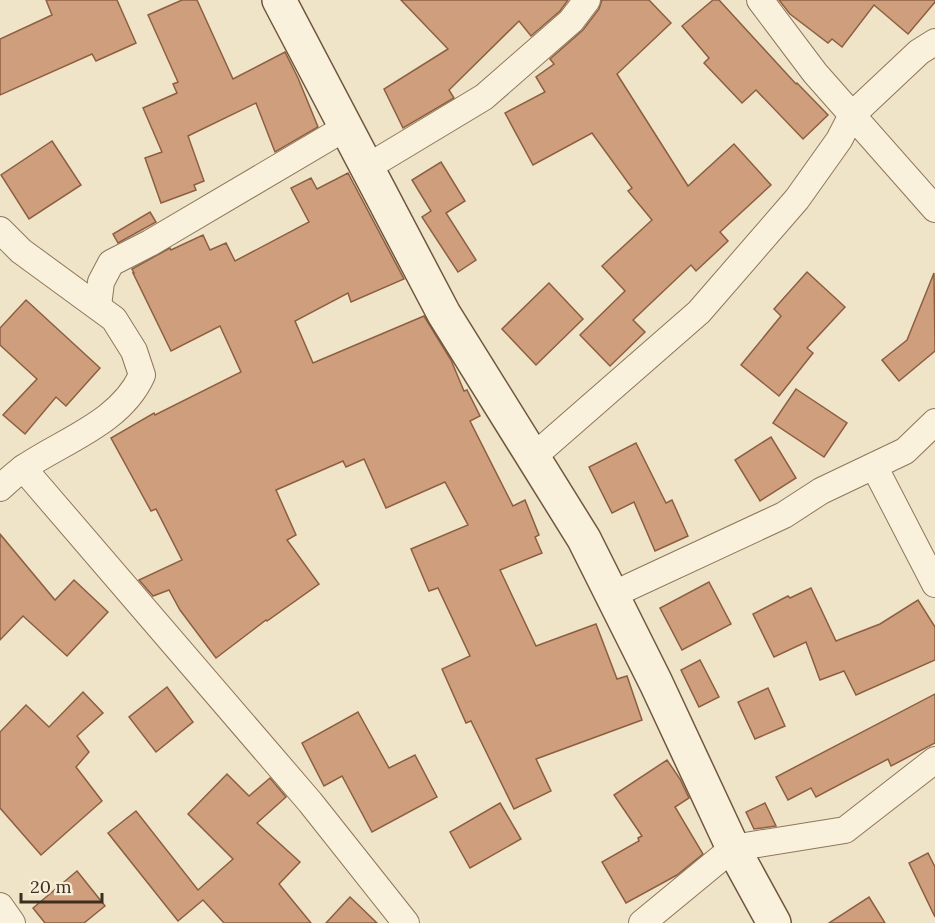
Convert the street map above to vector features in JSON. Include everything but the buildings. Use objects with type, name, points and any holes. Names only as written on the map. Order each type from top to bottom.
[{"type":"street","points":[[279,0],[444,314],[584,539],[656,683],[733,848],[774,923]]},
{"type":"street","points":[[366,168],[484,97],[570,21],[587,0]]},
{"type":"street","points":[[760,0],[815,72],[935,209]]},
{"type":"street","points":[[533,457],[699,312],[797,200],[839,140],[852,115],[919,52],[935,42]]},
{"type":"street","points":[[0,488],[23,468],[102,421],[135,391],[142,375],[134,351],[100,294],[111,263],[150,243],[345,128]]},
{"type":"street","points":[[0,230],[21,251],[76,291],[100,294]]},
{"type":"street","points":[[612,595],[784,514],[821,491],[905,451],[935,422]]},
{"type":"street","points":[[874,466],[935,584]]},
{"type":"street","points":[[23,468],[310,802],[406,923]]},
{"type":"street","points":[[642,923],[733,848],[845,830],[935,760]]},
{"type":"street","points":[[0,906],[12,923]]}]
